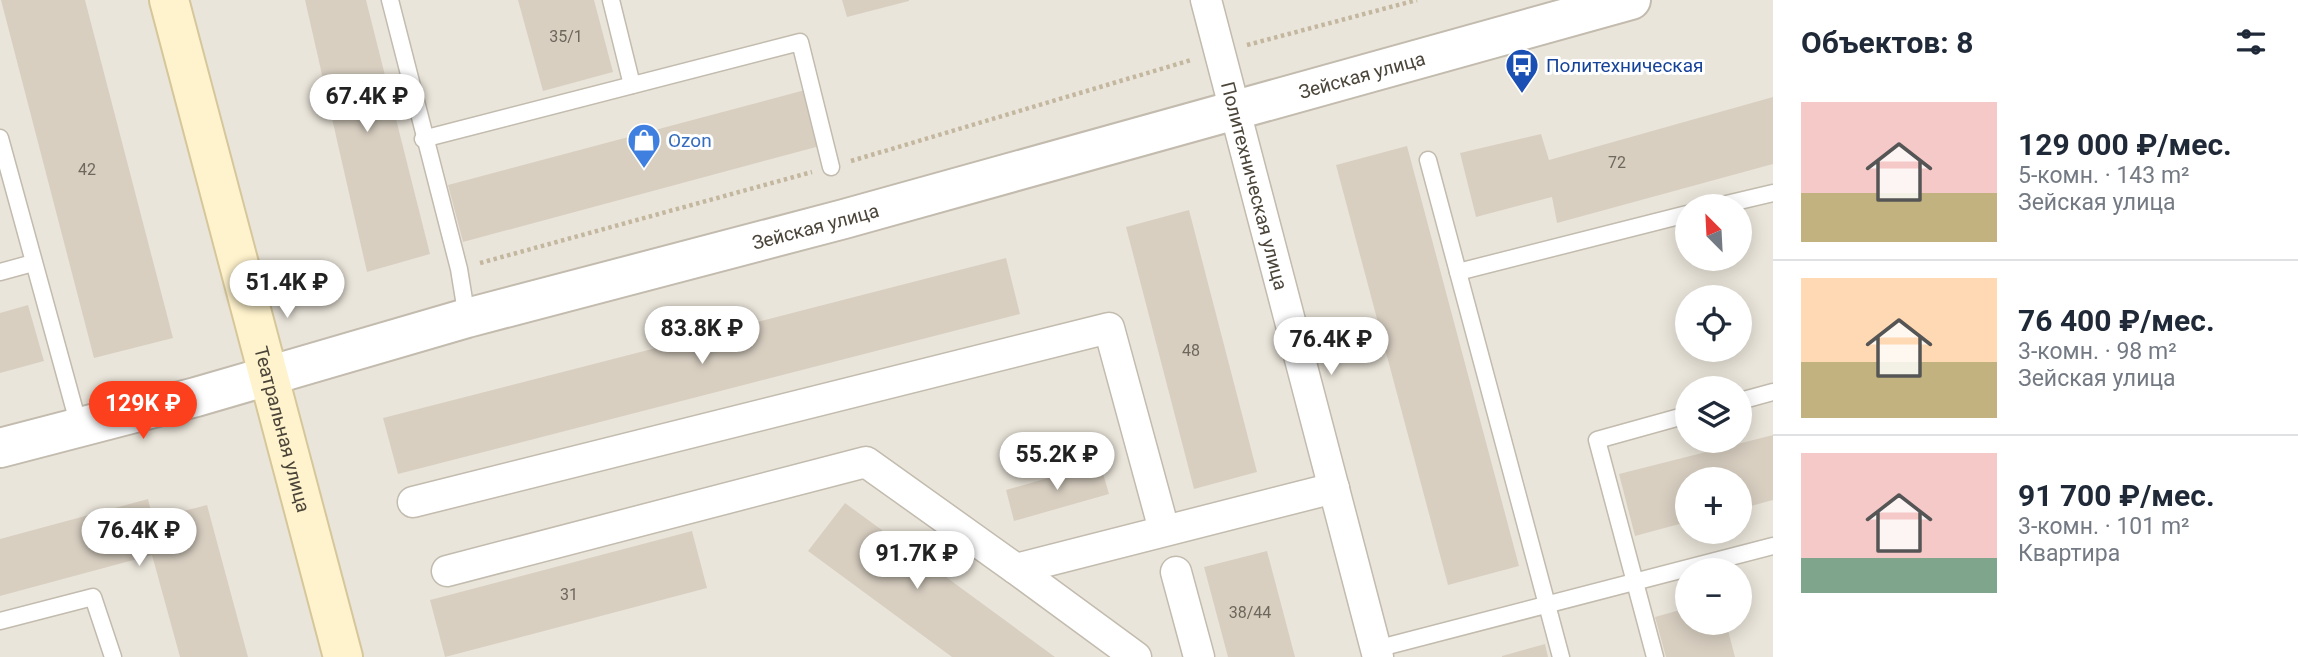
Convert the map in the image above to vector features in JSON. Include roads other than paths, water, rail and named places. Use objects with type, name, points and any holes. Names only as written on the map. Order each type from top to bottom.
[{"type":"main road","name":"Театральная улица","points":[[169,0],[271,375],[343,657]]},
{"type":"street","name":"Политехническая улица","points":[[1206,0],[1377,653]]},
{"type":"street","name":"Зейская улица","points":[[0,448],[271,375],[467,318],[844,219],[1631,0]]},
{"type":"street","points":[[413,502],[1109,328],[1164,530]]},
{"type":"street","points":[[447,571],[866,462],[1136,657]]},
{"type":"street","points":[[1016,569],[1334,488]]},
{"type":"street","points":[[1175,572],[1199,657]]},
{"type":"lane","points":[[390,0],[423,139],[459,269],[467,318]]},
{"type":"lane","points":[[611,0],[632,85]]},
{"type":"lane","points":[[423,139],[800,42],[831,167]]},
{"type":"lane","points":[[0,138],[79,426]]},
{"type":"lane","points":[[1428,160],[1561,657]]},
{"type":"lane","points":[[1752,197],[1773,192]]},
{"type":"lane","points":[[1458,272],[1675,217]]},
{"type":"lane","points":[[0,272],[33,263]]},
{"type":"lane","points":[[1752,398],[1773,392]]},
{"type":"lane","points":[[1655,657],[1597,440],[1675,418]]},
{"type":"lane","points":[[1377,653],[1546,605],[1773,546]]},
{"type":"lane","points":[[0,621],[93,597],[113,657]]},
{"type":"place","name":"Политехническая","points":[[1522,95]]},
{"type":"place","name":"Ozon","points":[[644,170]]}]
